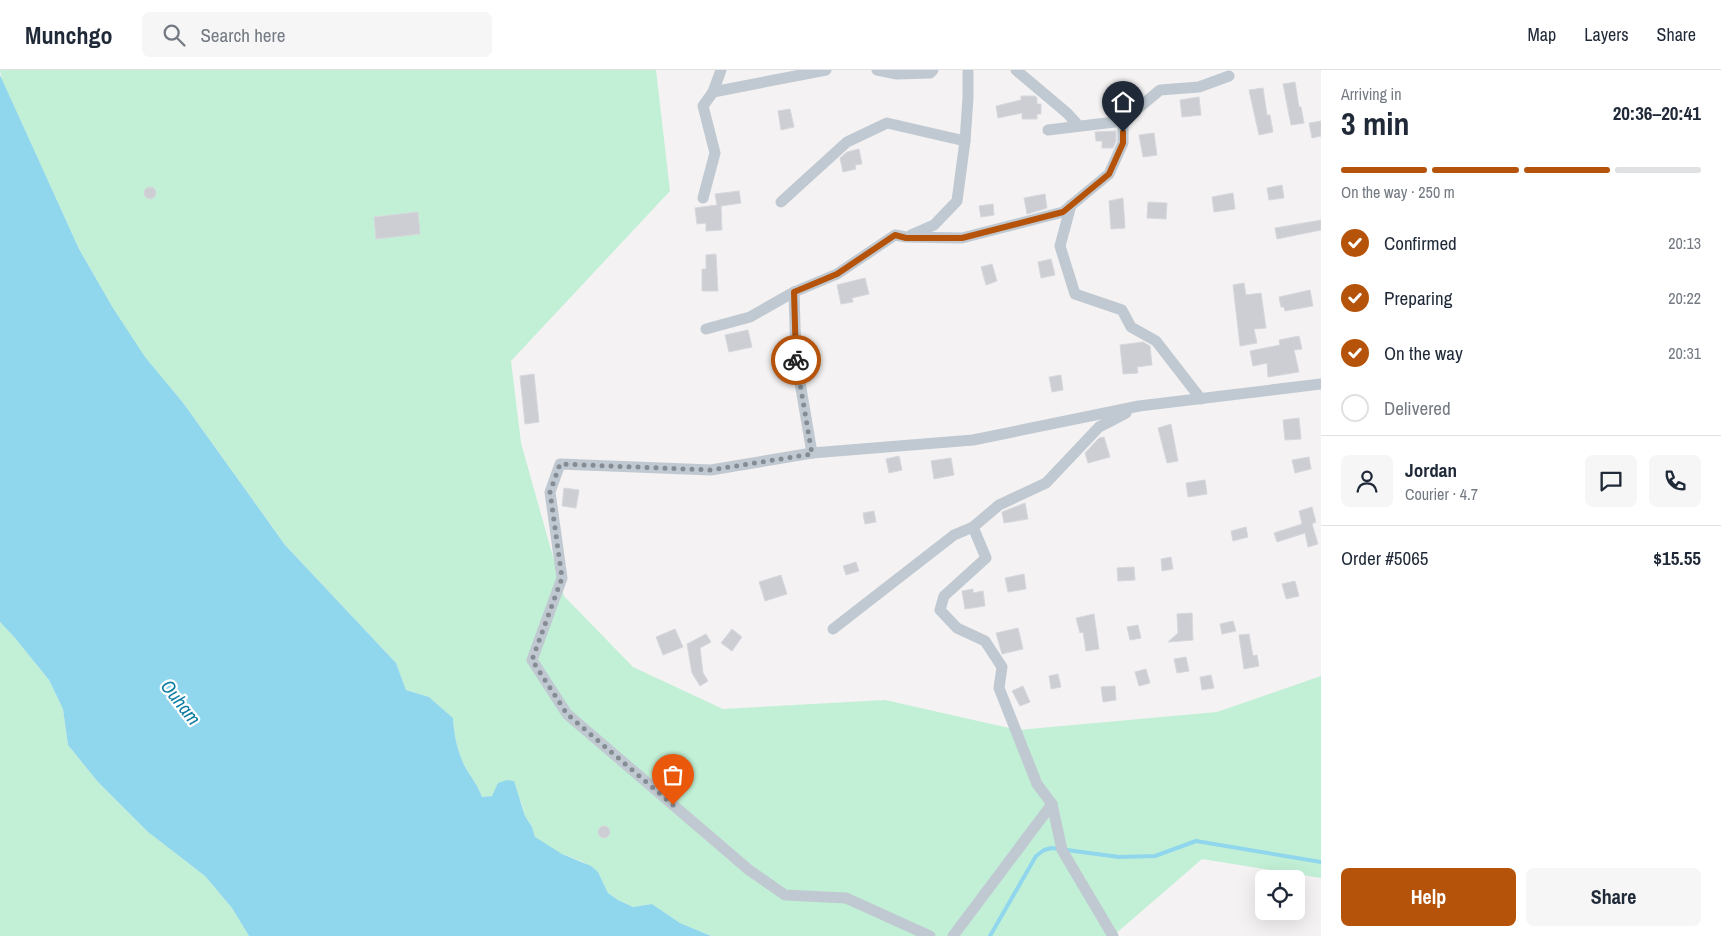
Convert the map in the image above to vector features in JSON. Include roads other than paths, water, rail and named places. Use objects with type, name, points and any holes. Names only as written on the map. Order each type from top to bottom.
[{"type":"street","points":[[703,198],[715,153],[703,106],[713,92],[721,70]]},
{"type":"street","points":[[713,92],[826,70]]},
{"type":"street","points":[[877,70],[897,74],[930,73],[933,70]]},
{"type":"street","points":[[906,238],[934,225],[957,201],[965,141],[968,70]]},
{"type":"street","points":[[1016,70],[1067,113],[1079,126]]},
{"type":"street","points":[[1048,130],[1123,121],[1160,90],[1199,87],[1229,76]]},
{"type":"street","points":[[706,329],[750,317],[794,292],[837,274],[895,235],[906,238],[962,238],[1063,212],[1109,174],[1123,143],[1123,121]]},
{"type":"street","points":[[781,202],[847,142],[887,123],[965,141]]},
{"type":"street","points":[[1072,203],[1060,246],[1075,294],[1122,310],[1131,327],[1156,341],[1201,399]]},
{"type":"street","points":[[794,292],[796,359],[812,454]]},
{"type":"street","points":[[930,936],[846,898],[785,895],[749,870],[567,714],[532,660],[562,578],[550,492],[560,464],[711,470],[812,454],[973,440],[1139,406],[1321,384]]},
{"type":"street","points":[[833,629],[954,535],[973,528],[999,505],[1046,483],[1099,427],[1139,406]]},
{"type":"street","points":[[973,528],[986,558],[944,596],[940,610],[957,628],[985,641],[1002,668],[1000,688],[1037,784],[1052,804],[1062,850],[1114,936]]},
{"type":"street","points":[[953,936],[1052,804]]},
{"type":"water","name":"Ouham","points":[[0,75],[79,249],[113,308],[145,357],[184,404],[285,545],[396,663],[406,690],[429,697],[453,718],[456,742],[464,765],[482,797],[492,796],[498,783],[507,780],[514,781],[525,816],[532,827],[535,837],[562,854],[591,866],[598,872],[608,893],[618,900],[633,907],[652,904],[680,923],[711,936],[249,936],[232,908],[205,876],[148,832],[98,782],[68,745],[63,709],[49,680],[0,622]]},
{"type":"waterway","points":[[990,936],[1036,856],[1044,850],[1052,848],[1119,857],[1155,856],[1196,841],[1321,862]]}]
